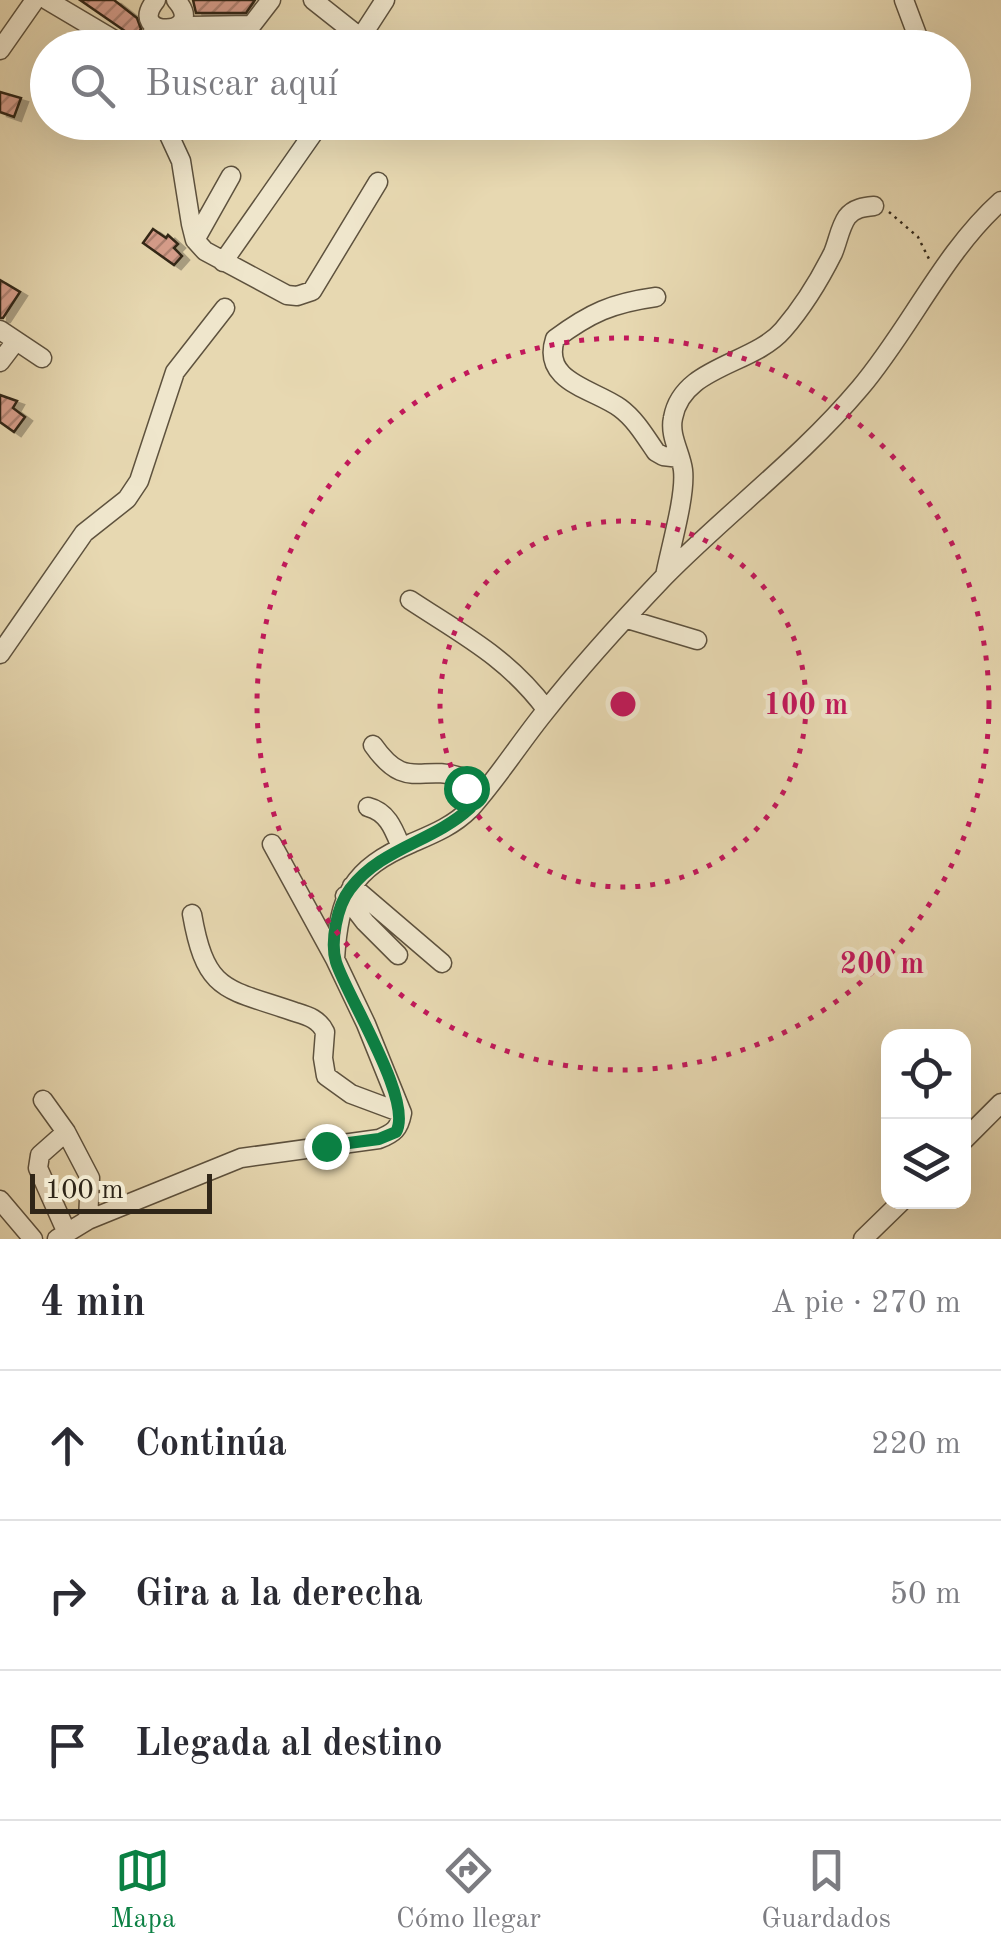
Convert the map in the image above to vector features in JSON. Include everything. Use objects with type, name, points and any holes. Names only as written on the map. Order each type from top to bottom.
[{"type":"street","points":[[247,30],[271,0]]},
{"type":"street","points":[[312,0],[351,30]]},
{"type":"street","points":[[368,30],[386,0]]},
{"type":"street","points":[[904,0],[915,30]]},
{"type":"street","points":[[0,50],[31,8],[53,1],[99,30]]},
{"type":"street","points":[[151,2],[150,18],[156,27],[172,29],[182,11],[251,25]]},
{"type":"street","points":[[175,140],[196,240],[223,262],[287,295],[312,291],[378,182]]},
{"type":"street","points":[[223,262],[308,140]]},
{"type":"street","points":[[196,240],[231,176]]},
{"type":"street","points":[[335,959],[337,921],[349,891],[374,864],[449,827],[470,808],[546,710],[664,576],[818,435],[863,384],[974,227],[1001,202]]},
{"type":"street","points":[[664,576],[682,482],[672,417],[699,378],[770,344],[803,304],[832,254],[848,215],[860,207],[874,206]]},
{"type":"street","points":[[656,298],[621,302],[588,315],[555,339],[552,361],[568,380],[623,410],[656,452],[680,458]]},
{"type":"street","points":[[0,654],[84,534],[127,498],[139,481],[175,372],[225,308]]},
{"type":"street","points":[[0,362],[8,335],[42,358]]},
{"type":"street","points":[[410,600],[502,660],[523,679],[546,710]]},
{"type":"street","points":[[626,619],[698,640]]},
{"type":"street","points":[[373,745],[389,765],[403,773],[460,777],[470,808]]},
{"type":"street","points":[[368,808],[378,810],[388,819],[401,848]]},
{"type":"street","points":[[66,1132],[40,1156],[38,1168],[62,1236],[88,1220],[241,1158],[379,1139],[396,1132],[402,1112],[366,1024],[272,844]]},
{"type":"street","points":[[349,891],[365,922],[398,955]]},
{"type":"street","points":[[349,891],[442,963]]},
{"type":"street","points":[[192,914],[200,955],[220,984],[316,1019],[325,1032],[326,1076],[351,1094],[402,1112]]},
{"type":"street","points":[[43,1100],[66,1132],[90,1178],[88,1220]]},
{"type":"street","points":[[971,1133],[1001,1103]]},
{"type":"street","points":[[0,1200],[33,1239]]},
{"type":"street","points":[[862,1239],[894,1209]]},
{"type":"path","points":[[874,206],[892,213],[918,237],[940,277]]},
{"type":"building","points":[[80,0],[114,0],[137,18],[141,29],[123,30]]},
{"type":"building","points":[[193,0],[255,0],[246,13],[196,13]]},
{"type":"building","points":[[0,92],[21,98],[14,117],[0,112]]},
{"type":"building","points":[[153,229],[178,244],[174,248],[182,256],[174,265],[143,243]]},
{"type":"building","points":[[0,280],[20,292],[3,318],[0,318]]},
{"type":"building","points":[[0,395],[17,401],[13,408],[25,417],[14,432],[0,422]]},
{"type":"route","points":[[326,1146],[379,1139],[396,1132],[402,1112],[335,959],[340,906],[352,886],[374,864],[449,827],[470,808],[466,788]]}]
